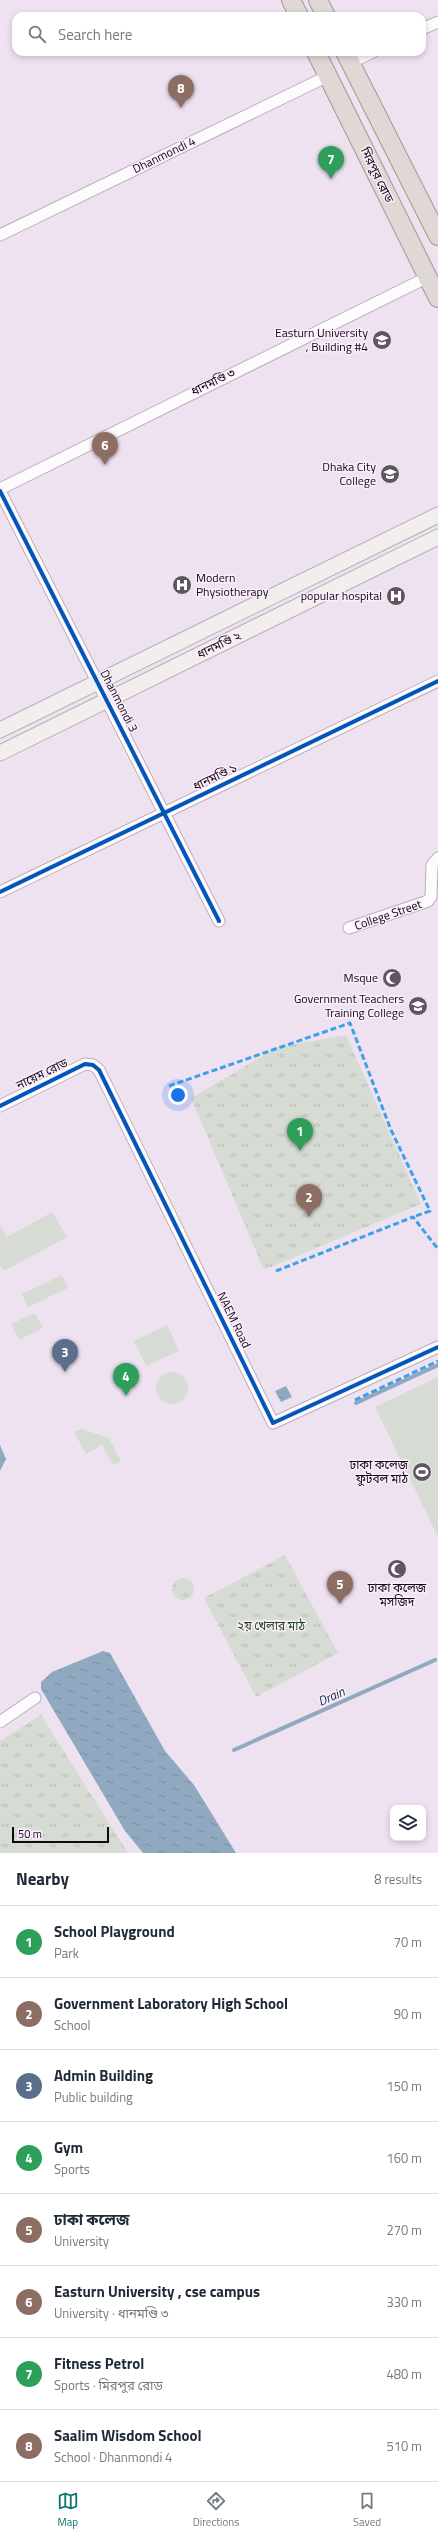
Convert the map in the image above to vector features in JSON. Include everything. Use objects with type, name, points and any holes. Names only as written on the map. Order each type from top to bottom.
[{"type":"highway","points":[[291,0],[297,12]]},
{"type":"highway","points":[[318,0],[324,12]]},
{"type":"highway","name":"মিরপুর রোড","points":[[318,56],[433,275],[438,298]]},
{"type":"highway","points":[[347,58],[438,236]]},
{"type":"main road","name":"ধানমণ্ডি ২","points":[[0,730],[438,515]]},
{"type":"main road","name":"ধানমণ্ডি ২","points":[[0,753],[438,537]]},
{"type":"street","points":[[426,27],[438,22]]},
{"type":"street","name":"Dhanmondi 4","points":[[0,235],[328,76]]},
{"type":"street","name":"ধানমণ্ডি ৩","points":[[0,490],[433,275]]},
{"type":"street","name":"Dhanmondi 3","points":[[0,490],[99,682],[219,921]]},
{"type":"street","name":"ধানমণ্ডি ১","points":[[0,892],[438,681]]},
{"type":"street","name":"College Street","points":[[349,928],[428,901],[432,898],[432,865],[438,858]]},
{"type":"street","name":"নায়েম রোড","points":[[0,1106],[85,1064],[93,1065]]},
{"type":"street","name":"NAEM Road","points":[[93,1065],[103,1077],[273,1423],[438,1347]]},
{"type":"street","points":[[0,1722],[35,1698]]},
{"type":"green space","points":[[346,1035],[421,1204],[264,1270],[191,1098],[278,1047]]},
{"type":"green space","points":[[52,1212],[67,1237],[4,1271],[0,1265],[0,1225],[7,1237]]},
{"type":"green space","points":[[62,1275],[68,1288],[28,1307],[22,1294]]},
{"type":"green space","points":[[35,1313],[43,1328],[19,1340],[11,1324]]},
{"type":"green space","points":[[167,1325],[179,1351],[146,1366],[134,1341]]},
{"type":"green space","points":[[169,1372],[175,1372],[184,1376],[188,1388],[184,1400],[175,1404],[169,1404],[160,1400],[156,1391],[156,1385],[160,1376]]},
{"type":"green space","name":"ঢাকা কলেজ ফুটবল মাঠ","points":[[438,1377],[438,1537],[375,1407]]},
{"type":"green space","points":[[82,1429],[109,1438],[121,1461],[113,1465],[102,1445],[86,1454],[74,1432]]},
{"type":"green space","name":"২য় খেলার মাঠ","points":[[285,1555],[338,1653],[256,1697],[204,1598]]},
{"type":"green space","points":[[183,1578],[191,1581],[194,1589],[191,1597],[183,1600],[175,1597],[172,1589],[175,1581]]},
{"type":"green space","points":[[41,1715],[128,1853],[0,1853],[0,1741]]},
{"type":"water","points":[[286,1386],[292,1397],[281,1402],[275,1391]]},
{"type":"water","points":[[0,1445],[6,1459],[0,1471]]},
{"type":"water","points":[[103,1651],[110,1653],[165,1751],[194,1785],[236,1853],[143,1853],[125,1831],[41,1689],[41,1682],[52,1672]]},
{"type":"waterway","points":[[356,1403],[438,1365]]},
{"type":"waterway","name":"Drain","points":[[234,1750],[435,1660]]},
{"type":"marked path","points":[[169,1086],[350,1023],[391,1130],[430,1211],[413,1217]]},
{"type":"marked path","points":[[276,1271],[413,1217],[438,1249]]},
{"type":"marked path","points":[[355,1400],[438,1361]]},
{"type":"cycle path","points":[[0,491],[219,921]]},
{"type":"cycle path","points":[[0,892],[438,681]]},
{"type":"cycle path","points":[[0,1106],[85,1064],[93,1065],[99,1070],[273,1423],[438,1347]]},
{"type":"place","name":"Saalim Wisdom School","points":[[181,108]]},
{"type":"place","name":"Fitness Petrol","points":[[331,179]]},
{"type":"place","name":"Easturn University , Building #4","points":[[382,340]]},
{"type":"place","name":"Easturn University , cse campus","points":[[105,465]]},
{"type":"place","name":"Dhaka City College","points":[[390,474]]},
{"type":"place","name":"Modern Physiotherapy","points":[[182,585]]},
{"type":"place","name":"popular hospital","points":[[396,596]]},
{"type":"place","name":"Msque","points":[[392,978]]},
{"type":"place","name":"Government Teachers Training College","points":[[418,1006]]},
{"type":"place","name":"School Playground","points":[[300,1151]]},
{"type":"place","name":"Government Laboratory High School","points":[[309,1217]]},
{"type":"place","name":"Admin Building","points":[[65,1372]]},
{"type":"place","name":"Gym","points":[[126,1396]]},
{"type":"place","name":"ঢাকা কলেজ ফুটবল মাঠ","points":[[422,1472]]},
{"type":"place","name":"ঢাকা কলেজ মসজিদ","points":[[397,1569]]},
{"type":"place","name":"ঢাকা কলেজ","points":[[340,1604]]}]
